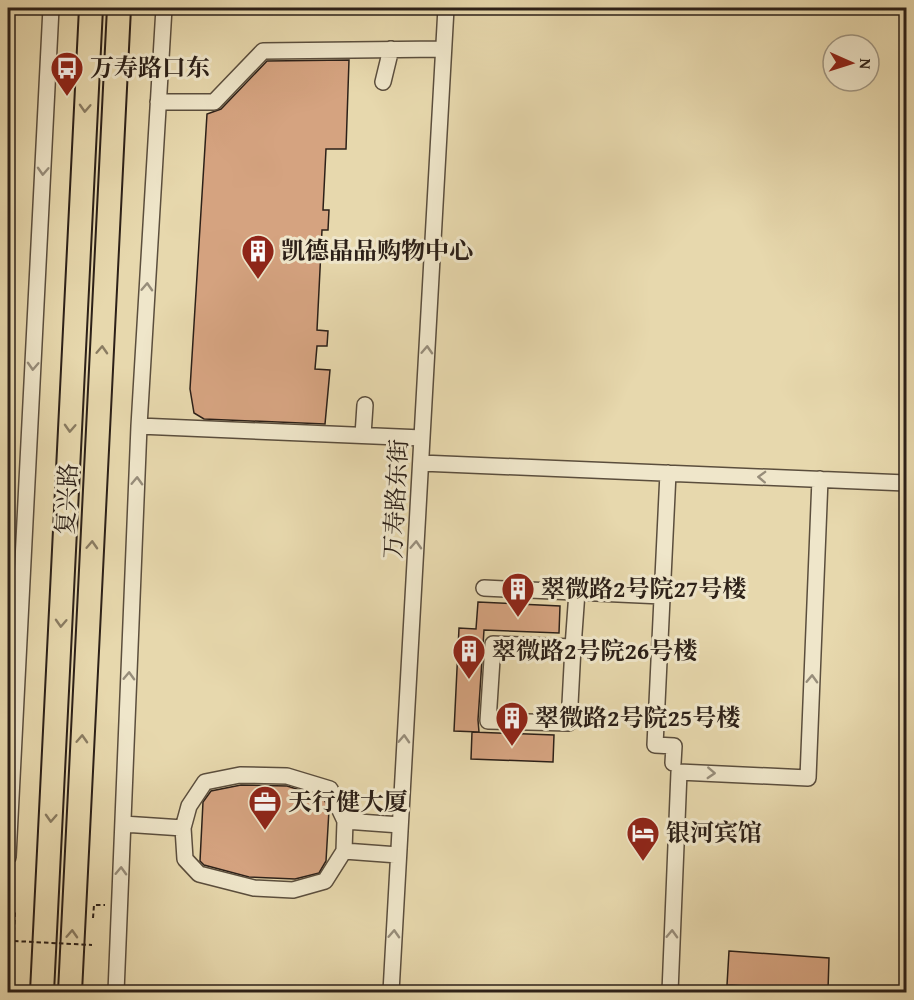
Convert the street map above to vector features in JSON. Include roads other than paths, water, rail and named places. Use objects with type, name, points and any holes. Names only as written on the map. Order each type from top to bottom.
[{"type":"highway","name":"复兴路","points":[[42,993],[90,8]]},
{"type":"highway","name":"复兴路","points":[[70,993],[120,8]]},
{"type":"street","name":"复兴路","points":[[8,857],[51,8]]},
{"type":"street","points":[[116,993],[139,426],[164,8]]},
{"type":"street","name":"万寿路东街","points":[[391,993],[446,8]]},
{"type":"street","points":[[383,82],[391,49]]},
{"type":"street","points":[[158,102],[214,102],[263,51],[443,49]]},
{"type":"street","points":[[363,435],[365,405]]},
{"type":"street","points":[[139,426],[422,438]]},
{"type":"street","points":[[421,463],[906,483]]},
{"type":"street","points":[[668,473],[655,745],[674,746],[674,763]]},
{"type":"street","points":[[670,993],[679,772],[808,778],[820,479]]},
{"type":"street","points":[[484,588],[662,596]]},
{"type":"street","points":[[573,647],[493,644],[488,721],[569,723],[577,592]]},
{"type":"street","points":[[240,775],[287,776],[330,789],[345,821],[344,851],[325,881],[293,890],[254,888],[199,874],[185,859],[183,828],[189,806],[205,782],[240,775]]},
{"type":"street","points":[[345,821],[399,825]]},
{"type":"street","points":[[123,824],[183,828]]},
{"type":"street","points":[[344,851],[398,855]]},
{"type":"place","name":"万寿路口东","points":[[67,97]]},
{"type":"place","name":"凯德晶品购物中心","points":[[258,280]]},
{"type":"place","name":"翠微路2号院27号楼","points":[[518,618]]},
{"type":"place","name":"翠微路2号院26号楼","points":[[469,680]]},
{"type":"place","name":"翠微路2号院25号楼","points":[[512,747]]},
{"type":"place","name":"天行健大厦","points":[[265,831]]},
{"type":"place","name":"银河宾馆","points":[[643,862]]}]
